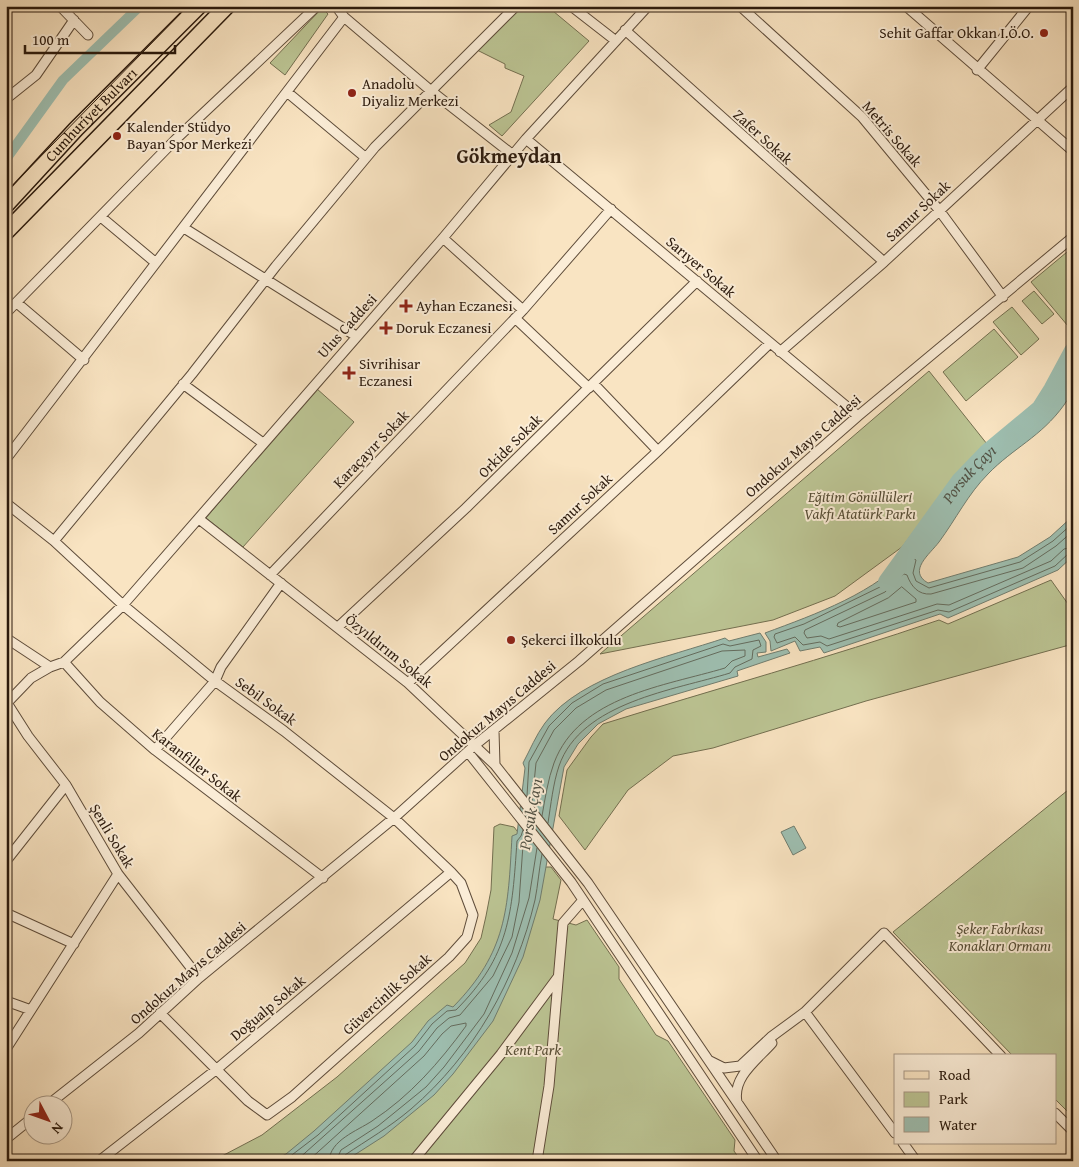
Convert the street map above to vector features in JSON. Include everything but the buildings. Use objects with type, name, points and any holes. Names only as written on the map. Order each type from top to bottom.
[{"type":"main road","name":"Cumhuriyet Bulvarı","points":[[6,205],[76,129],[199,6]]},
{"type":"main road","name":"Cumhuriyet Bulvarı","points":[[6,232],[227,6]]},
{"type":"street","points":[[60,6],[88,35]]},
{"type":"street","points":[[6,313],[174,140],[317,6]]},
{"type":"street","points":[[336,6],[344,17],[430,90],[513,155]]},
{"type":"street","points":[[54,542],[366,158],[430,90],[516,6]]},
{"type":"street","points":[[571,6],[616,41]]},
{"type":"street","name":"Ulus Caddesi","points":[[64,662],[123,604],[200,519],[263,443],[443,238],[526,139],[648,6]]},
{"type":"street","name":"Metris Sokak","points":[[740,6],[862,118],[939,210],[1003,297]]},
{"type":"street","points":[[906,6],[1073,152]]},
{"type":"street","points":[[977,70],[1029,6]]},
{"type":"street","points":[[6,459],[84,360],[344,17]]},
{"type":"street","points":[[6,99],[36,75],[74,20]]},
{"type":"street","name":"Zafer Sokak","points":[[625,30],[884,262]]},
{"type":"street","name":"Samur Sokak","points":[[780,352],[884,262],[1073,87]]},
{"type":"street","points":[[287,92],[366,158]]},
{"type":"street","name":"Sarıyer Sokak","points":[[526,139],[858,416]]},
{"type":"street","name":"Karaçayır Sokak","points":[[270,574],[523,310],[611,209]]},
{"type":"street","points":[[101,217],[156,263]]},
{"type":"street","points":[[184,228],[356,336]]},
{"type":"street","name":"Ondokuz Mayıs Caddesi","points":[[61,1094],[394,818],[494,730],[579,661],[858,416],[1073,237]]},
{"type":"street","points":[[443,238],[523,310]]},
{"type":"street","name":"Orkide Sokak","points":[[338,627],[466,508],[697,281]]},
{"type":"street","points":[[17,303],[84,360]]},
{"type":"street","points":[[515,318],[591,386],[658,451]]},
{"type":"street","name":"Samur Sokak","points":[[408,683],[658,451],[770,344]]},
{"type":"street","points":[[184,384],[263,443]]},
{"type":"street","name":"Sebil Sokak","points":[[6,503],[215,681],[394,818],[451,872]]},
{"type":"street","name":"Özyıldırım Sokak","points":[[200,519],[408,683],[472,749]]},
{"type":"street","points":[[156,750],[215,681],[221,666],[281,583]]},
{"type":"street","points":[[6,638],[50,667]]},
{"type":"street","points":[[7,703],[31,678],[50,667],[64,662]]},
{"type":"street","name":"Karanfiller Sokak","points":[[64,662],[100,702],[156,750],[323,878]]},
{"type":"street","name":"Şenli Sokak","points":[[7,703],[28,736],[66,785],[118,874],[199,978]]},
{"type":"street","points":[[494,730],[495,765]]},
{"type":"street","points":[[472,749],[495,765],[506,777],[588,883],[718,1077],[777,1161]]},
{"type":"street","points":[[472,749],[500,792],[583,900],[758,1161]]},
{"type":"street","points":[[6,861],[66,785]]},
{"type":"street","name":"Doğualp Sokak","points":[[99,1161],[217,1069],[451,872]]},
{"type":"street","name":"Güvercinlik Sokak","points":[[217,1069],[248,1101],[267,1115],[292,1098],[449,957],[467,937],[473,915],[461,883],[451,872]]},
{"type":"street","points":[[6,1049],[118,874]]},
{"type":"street","points":[[537,1161],[549,1086],[563,923],[583,900]]},
{"type":"street","points":[[6,913],[74,944]]},
{"type":"street","points":[[715,1097],[740,1079],[784,1030],[805,1012],[884,933],[999,1054]]},
{"type":"street","points":[[413,1161],[501,1054],[558,976]]},
{"type":"street","points":[[6,1001],[31,1010]]},
{"type":"street","points":[[805,1012],[894,1132]]},
{"type":"street","points":[[160,1013],[217,1069]]},
{"type":"street","points":[[706,1085],[730,1069],[740,1066],[771,1037],[784,1030]]},
{"type":"street","points":[[706,1058],[718,1067],[730,1069]]},
{"type":"street","points":[[737,1104],[736,1087],[740,1079]]},
{"type":"street","points":[[1056,1114],[1073,1132]]},
{"type":"street","points":[[6,1139],[22,1126]]},
{"type":"street","points":[[904,1144],[916,1161]]},
{"type":"green space","points":[[523,6],[547,6],[589,41],[502,136],[489,125],[511,112],[524,76],[505,68],[505,64],[475,49]]},
{"type":"green space","points":[[322,8],[328,14],[285,75],[270,63]]},
{"type":"green space","points":[[1073,247],[1073,332],[1031,282]]},
{"type":"green space","points":[[1034,291],[1054,314],[1042,324],[1022,301]]},
{"type":"green space","points":[[1012,307],[1039,339],[1021,355],[993,322]]},
{"type":"green space","points":[[994,329],[1018,357],[966,401],[943,372]]},
{"type":"green space","name":"Eğitim Gönüllüleri Vakfı Atatürk Parkı","points":[[929,371],[987,444],[948,487],[902,547],[835,596],[773,620],[600,654]]},
{"type":"green space","points":[[316,388],[354,422],[243,547],[206,518]]},
{"type":"green space","points":[[1051,580],[1073,611],[1073,644],[866,701],[713,748],[673,756],[628,790],[585,850],[559,816],[567,770],[603,724],[939,620],[948,624]]},
{"type":"green space","name":"Şeker Fabrikası Konakları Ormanı","points":[[1073,786],[1073,1117],[1056,1100],[1056,1054],[1011,1054],[893,932]]},
{"type":"green space","name":"Kent Park","points":[[500,824],[514,827],[545,867],[551,867],[561,880],[553,919],[576,925],[587,920],[619,967],[619,979],[656,1035],[668,1041],[735,1140],[734,1151],[741,1161],[185,1161],[222,1156],[262,1135],[337,1077],[465,963],[481,938],[491,890],[494,827]]},
{"type":"water","points":[[1073,366],[1073,387],[1070,398],[1046,426],[998,465],[981,482],[939,542],[922,562],[920,573],[922,578],[928,583],[1018,557],[1050,537],[1073,516],[1073,556],[1058,570],[948,618],[940,614],[824,653],[820,647],[800,651],[795,641],[771,651],[770,641],[765,633],[844,601],[881,579],[898,566],[921,541],[967,476],[984,460],[1032,424],[1044,411],[1058,393]]},
{"type":"water","points":[[760,633],[766,642],[766,652],[757,653],[758,657],[787,649],[790,653],[737,671],[738,676],[626,709],[598,724],[578,744],[564,767],[540,900],[523,957],[493,1021],[453,1074],[434,1095],[384,1136],[345,1161],[272,1161],[286,1154],[314,1131],[412,1042],[428,1021],[447,1005],[453,1007],[471,987],[484,967],[494,948],[506,908],[512,836],[517,834],[525,768],[523,763],[545,723],[561,706],[580,692],[603,680],[653,661],[725,638],[729,641]]},
{"type":"water","points":[[794,826],[806,848],[793,855],[781,832]]},
{"type":"waterway","points":[[6,159],[63,80],[140,6]]},
{"type":"waterway","name":"Porsuk Çayı","points":[[887,582],[960,481],[987,453],[1040,409],[1073,351]]},
{"type":"tram line","points":[[6,192],[188,6]]},
{"type":"place","name":"Sehit Gaffar Okkan I.Ö.O.","points":[[1044,33]]},
{"type":"place","name":"Anadolu Diyaliz Merkezi","points":[[352,93]]},
{"type":"place","name":"Kalender Stüdyo Bayan Spor Merkezi","points":[[117,136]]},
{"type":"place","name":"Ayhan Eczanesi","points":[[406,306]]},
{"type":"place","name":"Doruk Eczanesi","points":[[386,328]]},
{"type":"place","name":"Sivrihisar Eczanesi","points":[[349,373]]},
{"type":"place","name":"Şekerci İlkokulu","points":[[511,640]]},
{"type":"district","name":"Gökmeydan","points":[[509,156]]}]
